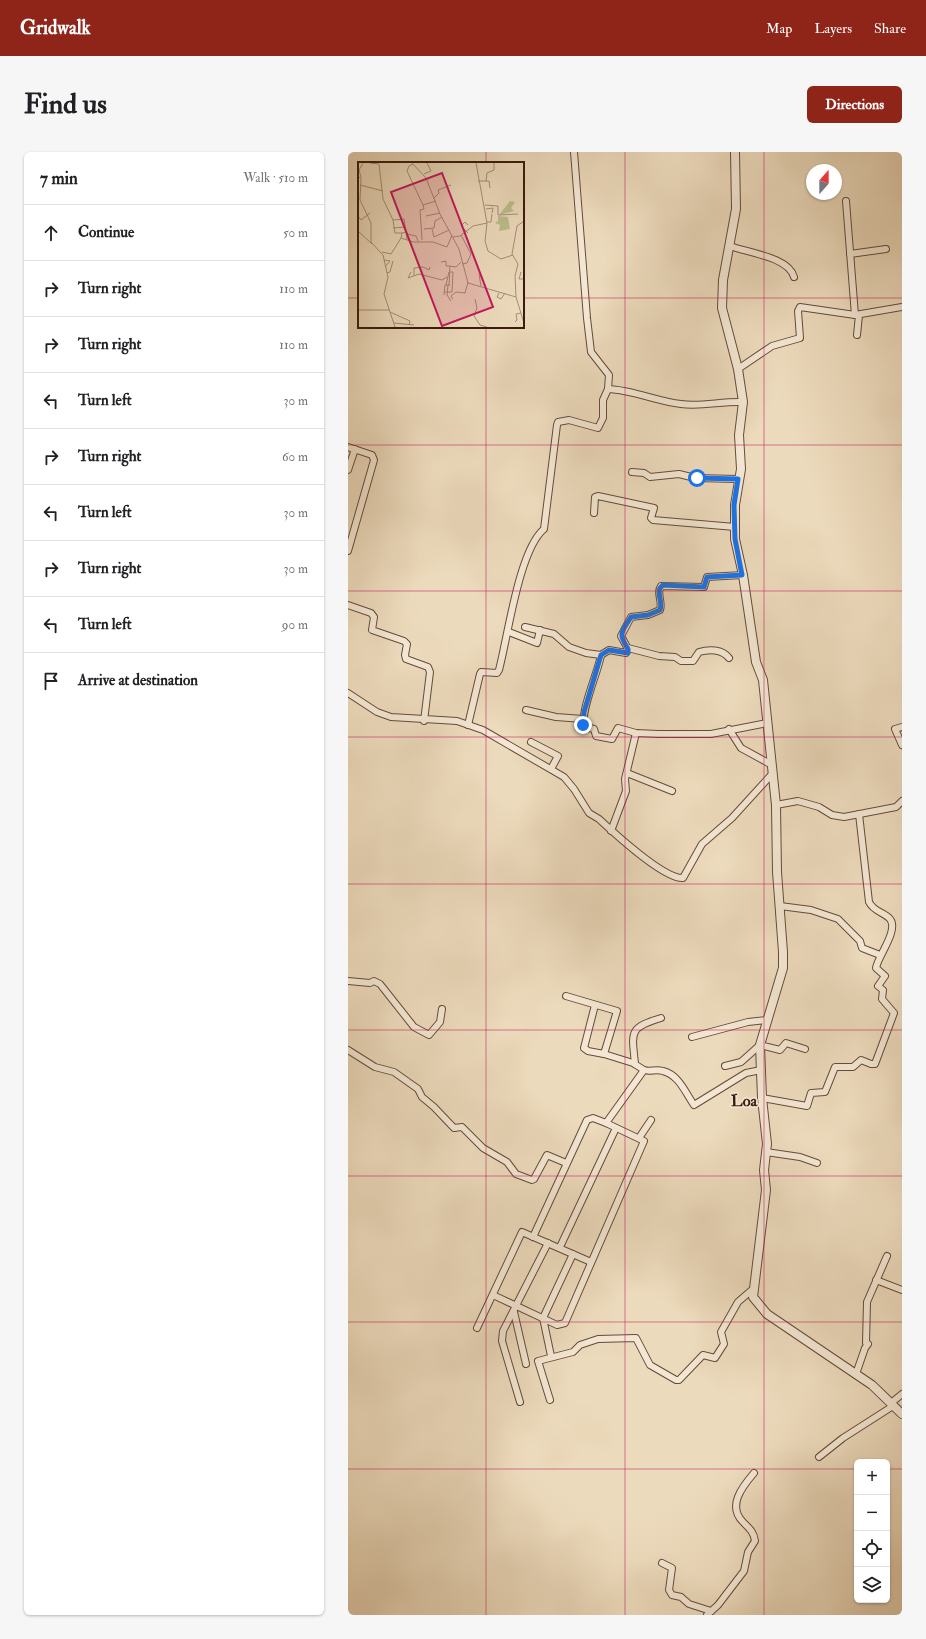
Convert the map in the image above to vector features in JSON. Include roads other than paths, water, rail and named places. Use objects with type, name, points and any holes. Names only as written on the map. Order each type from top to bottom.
[{"type":"street","points":[[468,725],[480,674],[482,672],[497,673],[499,670],[509,632],[517,588],[534,539],[544,529],[558,422],[569,420],[598,428],[603,418],[602,400],[608,389],[610,376],[591,352],[588,331],[574,152]]},
{"type":"street","points":[[735,152],[736,203],[724,280],[722,308],[738,369],[743,402],[739,435],[741,469],[734,505],[735,528],[737,555],[742,575],[756,662],[762,680],[776,805],[780,906],[783,938],[783,968],[760,1045],[766,1152],[764,1170],[766,1190],[753,1297],[767,1314],[872,1385],[902,1414]]},
{"type":"street","points":[[846,201],[857,315],[857,335]]},
{"type":"street","points":[[730,246],[782,262],[792,270],[794,277]]},
{"type":"street","points":[[850,254],[886,249]]},
{"type":"street","points":[[738,369],[772,346],[800,338],[798,311],[800,307],[857,315],[902,307]]},
{"type":"street","points":[[608,389],[619,389],[679,404],[696,405],[723,401],[743,402]]},
{"type":"street","points":[[348,447],[372,455],[374,460],[350,536],[348,551]]},
{"type":"street","points":[[348,470],[355,449]]},
{"type":"street","points":[[632,472],[644,473],[650,477],[679,474],[695,478],[738,479]]},
{"type":"street","points":[[594,513],[595,497],[598,496],[653,508],[655,510],[651,518],[653,520],[735,528]]},
{"type":"street","points":[[729,658],[722,652],[710,650],[699,652],[693,661],[683,661],[675,657],[659,656],[628,648],[621,638],[621,633],[631,617],[648,615],[660,610],[662,606],[659,592],[661,586],[704,587],[707,577],[742,575]]},
{"type":"street","points":[[348,605],[371,613],[374,617],[372,630],[404,640],[407,644],[405,655],[406,659],[428,667],[430,672],[424,720]]},
{"type":"street","points":[[526,627],[554,634],[570,647],[586,653],[601,655],[609,650],[626,653],[628,648]]},
{"type":"street","points":[[509,632],[537,643],[540,630]]},
{"type":"street","points":[[601,655],[584,719],[584,726],[594,729],[595,735],[597,736],[612,739],[619,727],[636,733],[662,735],[711,734],[729,729],[767,723]]},
{"type":"street","points":[[348,693],[377,712],[391,717],[457,721],[483,730],[564,777],[574,789],[589,813],[599,819],[611,831],[653,865],[674,878],[683,878],[702,844],[732,818],[772,769]]},
{"type":"street","points":[[526,710],[556,717],[584,719]]},
{"type":"street","points":[[902,727],[895,729],[902,745]]},
{"type":"street","points":[[729,729],[741,748],[772,769]]},
{"type":"street","points":[[611,831],[626,791],[627,774],[636,733]]},
{"type":"street","points":[[531,742],[558,756],[551,769]]},
{"type":"street","points":[[627,774],[672,790]]},
{"type":"street","points":[[776,805],[798,801],[819,807],[828,814],[837,817],[896,807],[902,801]]},
{"type":"street","points":[[762,1098],[805,1106],[808,1105],[812,1092],[825,1092],[835,1067],[853,1066],[861,1060],[875,1064],[894,1013],[882,999],[883,990],[878,986],[886,977],[876,968],[880,955],[892,932],[892,925],[890,918],[874,909],[869,902],[859,814]]},
{"type":"street","points":[[780,906],[803,909],[832,916],[842,923],[860,941],[862,948],[880,955]]},
{"type":"street","points":[[348,981],[379,983],[414,1027],[429,1035],[440,1022],[442,1009]]},
{"type":"street","points":[[566,996],[595,1006],[615,1010],[617,1013],[604,1054]]},
{"type":"street","points":[[595,1006],[584,1048],[588,1051],[604,1054],[635,1064],[644,1070],[663,1071],[672,1075],[678,1080],[694,1105],[746,1073],[761,1070]]},
{"type":"street","points":[[635,1064],[634,1034],[640,1025],[660,1018]]},
{"type":"street","points":[[692,1037],[748,1022],[766,1020],[767,1018]]},
{"type":"street","points":[[760,1045],[780,1050],[786,1043],[805,1049]]},
{"type":"street","points":[[725,1066],[741,1062],[760,1045]]},
{"type":"street","points":[[348,1050],[375,1067],[394,1072],[418,1089],[422,1097],[454,1128],[462,1127],[483,1148],[507,1162],[516,1174],[531,1180],[536,1176],[545,1156],[566,1163]]},
{"type":"street","points":[[606,1123],[644,1070]]},
{"type":"street","points":[[493,1295],[516,1309],[543,1318],[557,1325],[565,1323],[644,1141],[606,1123],[589,1118],[566,1163],[533,1237]]},
{"type":"street","points":[[638,1138],[651,1120]]},
{"type":"street","points":[[560,1248],[616,1128]]},
{"type":"street","points":[[766,1152],[800,1157],[817,1163]]},
{"type":"street","points":[[477,1328],[522,1232],[591,1262]]},
{"type":"street","points":[[520,1402],[502,1341],[503,1331],[516,1309],[548,1243]]},
{"type":"street","points":[[551,1356],[543,1318],[573,1254]]},
{"type":"street","points":[[856,1374],[868,1344],[866,1343],[867,1302],[887,1256]]},
{"type":"street","points":[[876,1280],[902,1290]]},
{"type":"street","points":[[550,1400],[538,1361],[551,1356],[573,1352],[580,1344],[598,1339],[633,1337],[637,1339],[650,1365],[676,1380],[679,1380],[703,1355],[714,1358],[724,1344],[721,1334],[737,1303],[753,1289]]},
{"type":"street","points":[[516,1309],[526,1364]]},
{"type":"street","points":[[819,1457],[843,1438],[892,1404],[902,1394]]},
{"type":"street","points":[[662,1563],[672,1569],[669,1590],[672,1595],[681,1597],[691,1605],[709,1613],[718,1605],[745,1569],[748,1552],[754,1540],[753,1532],[738,1517],[736,1502],[740,1490],[754,1473]]},
{"type":"district","name":"Loa","points":[[744,1101]]}]
